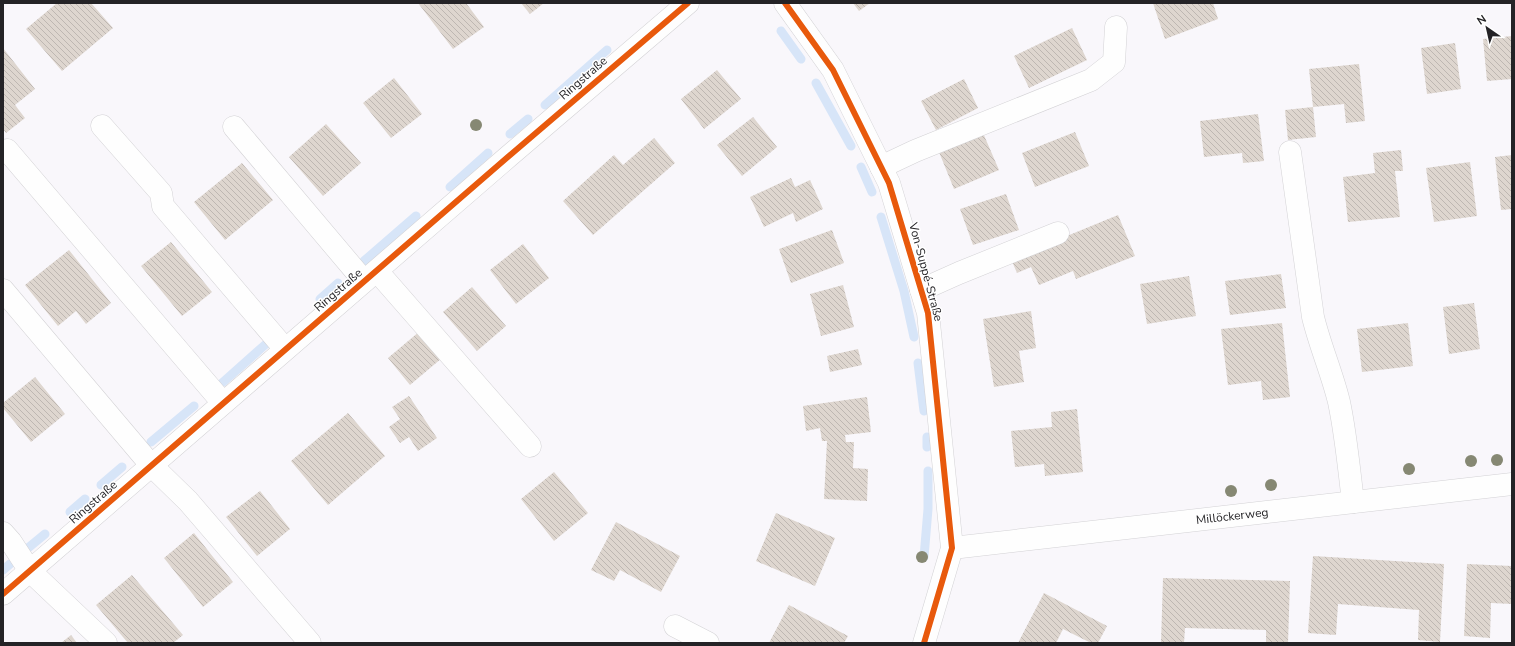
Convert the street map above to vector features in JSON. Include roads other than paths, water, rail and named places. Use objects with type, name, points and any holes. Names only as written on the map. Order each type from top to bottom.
[{"type":"street","name":"Ringstraße","points":[[3,594],[508,156],[688,3]]},
{"type":"street","name":"Von-Suppé-Straße","points":[[785,3],[833,70],[889,183],[928,313],[952,548],[924,643]]},
{"type":"street","points":[[881,167],[915,151],[1091,80],[1114,62],[1116,27]]},
{"type":"street","points":[[102,126],[161,193],[163,206],[285,350]]},
{"type":"street","points":[[234,126],[371,276],[530,446]]},
{"type":"street","points":[[7,150],[223,404]]},
{"type":"street","points":[[1290,152],[1313,318],[1339,402],[1353,502]]},
{"type":"street","points":[[921,290],[1058,233]]},
{"type":"street","points":[[3,290],[152,466],[188,501],[310,643]]},
{"type":"street","name":"Millöckerweg","points":[[952,548],[1512,484]]},
{"type":"street","points":[[3,534],[11,542],[30,571],[106,643]]},
{"type":"street","points":[[675,626],[708,643]]},
{"type":"waterway","points":[[781,31],[801,59]]},
{"type":"waterway","points":[[545,105],[607,50]]},
{"type":"waterway","points":[[816,83],[851,146]]},
{"type":"waterway","points":[[510,134],[528,119]]},
{"type":"waterway","points":[[450,187],[488,153]]},
{"type":"waterway","points":[[861,167],[872,192]]},
{"type":"waterway","points":[[364,261],[416,216]]},
{"type":"waterway","points":[[881,217],[904,291],[914,337]]},
{"type":"waterway","points":[[320,299],[338,283]]},
{"type":"waterway","points":[[222,383],[266,344]]},
{"type":"waterway","points":[[918,363],[924,411]]},
{"type":"waterway","points":[[151,442],[194,406]]},
{"type":"waterway","points":[[927,437],[927,447]]},
{"type":"waterway","points":[[101,485],[122,467]]},
{"type":"waterway","points":[[924,557],[928,509],[928,471]]},
{"type":"waterway","points":[[70,512],[85,499]]},
{"type":"waterway","points":[[28,548],[45,534]]},
{"type":"waterway","points":[[3,570],[10,564]]}]
